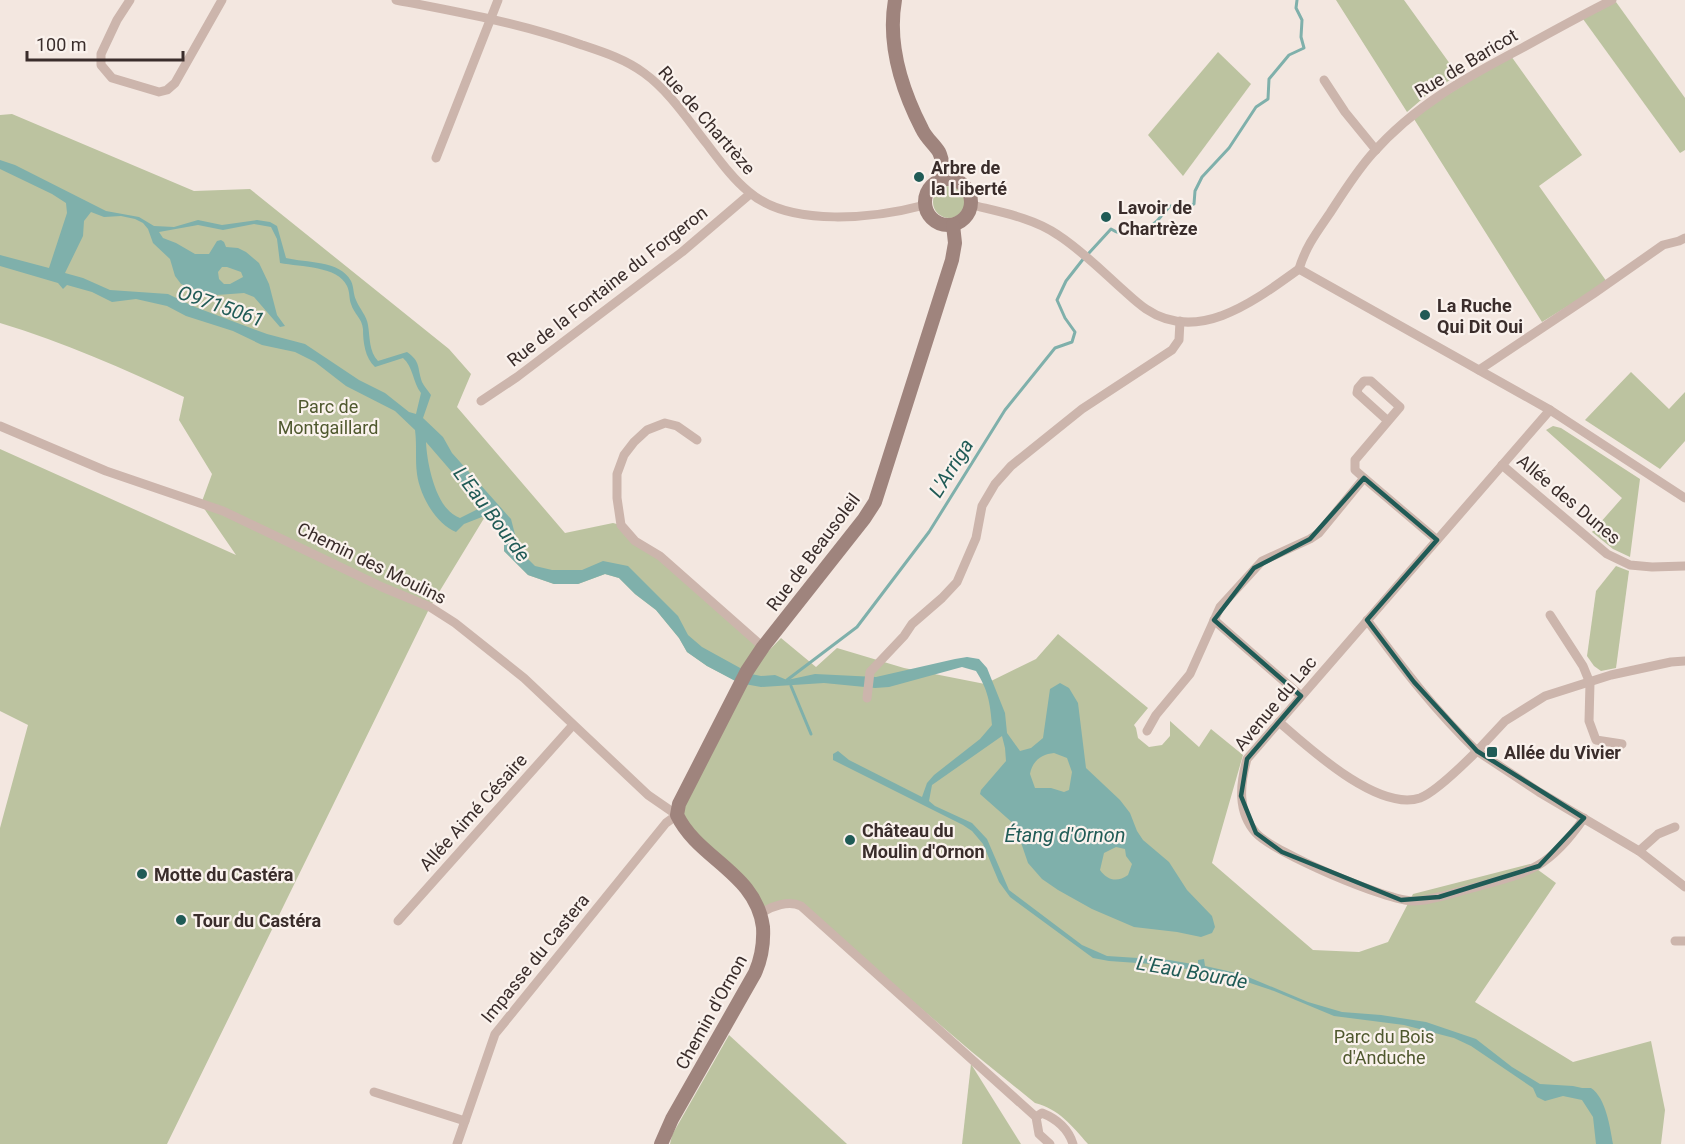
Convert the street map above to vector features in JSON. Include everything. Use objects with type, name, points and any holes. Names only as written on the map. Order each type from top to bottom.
[{"type":"street","points":[[130,0],[117,20],[101,54],[101,65],[112,78],[159,92],[167,90],[175,83],[222,0]]},
{"type":"street","name":"Rue de Chartrèze","points":[[396,0],[492,19],[554,35],[616,57],[644,73],[671,99],[726,168],[750,194],[778,208],[805,216],[857,216],[925,206]]},
{"type":"street","points":[[436,158],[498,0]]},
{"type":"street","points":[[895,0],[891,24],[899,69],[908,98],[922,130],[941,157],[945,179]]},
{"type":"street","name":"Rue de Baricot","points":[[1299,268],[1304,251],[1342,194],[1376,150],[1417,111],[1441,92],[1476,72],[1612,0]]},
{"type":"street","points":[[1324,80],[1345,112],[1376,150]]},
{"type":"street","points":[[945,179],[960,182],[966,186],[972,205],[966,217],[953,225],[936,222],[931,218],[925,206],[928,191],[932,185],[945,179]]},
{"type":"street","name":"Rue de la Fontaine du Forgeron","points":[[481,401],[525,371],[682,252],[750,194]]},
{"type":"street","points":[[972,205],[1042,225],[1082,253],[1144,308],[1156,315],[1180,321],[1212,319],[1233,311],[1269,291],[1299,268],[1550,410],[1685,498]]},
{"type":"street","name":"Rue de Beausoleil","points":[[677,815],[684,793],[747,671],[875,502],[952,260],[955,243],[953,225]]},
{"type":"street","points":[[1479,370],[1663,245],[1685,238]]},
{"type":"street","points":[[867,698],[870,672],[904,636],[912,624],[957,582],[976,538],[982,506],[995,484],[1011,466],[1082,409],[1172,350],[1179,340],[1180,321]]},
{"type":"street","points":[[1388,421],[1358,393],[1358,388],[1364,381],[1371,381],[1400,407],[1355,460],[1355,470],[1437,540]]},
{"type":"street","name":"Avenue du Lac","points":[[1550,410],[1247,759],[1241,781],[1241,796],[1250,823],[1270,845],[1386,896],[1401,900],[1424,900],[1523,874],[1550,858],[1565,844],[1584,819]]},
{"type":"street","points":[[697,440],[677,426],[665,423],[647,430],[634,442],[624,455],[617,474],[616,498],[621,525],[629,536],[660,556],[763,647]]},
{"type":"street","name":"Chemin des Moulins","points":[[0,426],[106,471],[223,511],[382,587],[430,607],[498,656],[648,795],[677,815]]},
{"type":"street","name":"Allée des Dunes","points":[[1502,465],[1607,554],[1630,565],[1685,566]]},
{"type":"street","points":[[1147,731],[1156,716],[1190,674],[1220,607],[1262,561],[1319,533],[1364,478]]},
{"type":"street","points":[[1550,615],[1583,666],[1590,682],[1589,721],[1596,740],[1622,744]]},
{"type":"street","points":[[1214,620],[1301,696]]},
{"type":"street","points":[[1366,620],[1427,698],[1477,751],[1539,792],[1639,851],[1685,888]]},
{"type":"street","points":[[1279,722],[1334,768],[1356,782],[1395,798],[1408,800],[1422,797],[1465,763],[1505,721],[1545,696],[1642,668],[1685,661]]},
{"type":"street","name":"Allée Aimé Césaire","points":[[398,921],[573,725]]},
{"type":"street","name":"Chemin d'Ornon","points":[[661,1144],[672,1119],[759,964],[763,951],[761,913],[751,895],[737,877],[686,831],[677,815]]},
{"type":"street","name":"Impasse du Castera","points":[[457,1144],[495,1034],[666,823],[677,815]]},
{"type":"street","points":[[1639,851],[1658,834],[1675,827]]},
{"type":"street","points":[[761,913],[788,903],[801,906],[1036,1117],[1039,1134],[1050,1144]]},
{"type":"street","points":[[1674,941],[1685,941]]},
{"type":"street","points":[[374,1092],[465,1121]]},
{"type":"street","points":[[1036,1117],[1042,1113],[1054,1117],[1066,1130],[1073,1144]]},
{"type":"highlighted area","points":[[1364,478],[1437,540],[1367,620],[1414,682],[1477,751],[1584,818],[1539,866],[1439,897],[1401,900],[1282,852],[1256,833],[1241,796],[1247,759],[1301,696],[1214,620],[1254,568],[1310,539]]},
{"type":"green space","points":[[1336,0],[1404,0],[1458,75],[1428,94],[1407,112]]},
{"type":"green space","points":[[1616,2],[1685,98],[1685,150],[1680,153],[1583,19]]},
{"type":"green space","points":[[1218,52],[1251,84],[1183,176],[1148,135]]},
{"type":"green space","points":[[1511,56],[1582,155],[1539,186],[1607,282],[1542,322],[1414,119],[1434,103]]},
{"type":"green space","points":[[12,114],[194,191],[250,189],[449,349],[471,374],[457,407],[565,533],[613,523],[621,525],[763,647],[758,662],[781,638],[816,667],[837,648],[904,668],[985,684],[1036,659],[1058,634],[1148,708],[1134,725],[1138,738],[1149,747],[1162,745],[1170,736],[1170,721],[1199,747],[1211,729],[1243,755],[1212,863],[1313,950],[1359,952],[1388,942],[1413,894],[1530,864],[1556,883],[1475,1002],[1573,1062],[1651,1041],[1665,1110],[1661,1144],[1088,1144],[1064,1119],[1051,1109],[1035,1103],[972,1052],[801,906],[767,909],[677,815],[740,683],[707,666],[687,652],[679,638],[656,610],[619,578],[605,574],[578,584],[554,584],[528,575],[504,551],[504,539],[486,515],[430,607],[167,1144],[0,1144],[0,828],[28,725],[0,711],[0,449],[236,555],[201,504],[212,474],[179,420],[184,397],[71,347],[0,323],[0,115]]},
{"type":"green space","points":[[949,186],[960,191],[965,202],[960,213],[949,218],[938,213],[933,202],[938,191]]},
{"type":"green space","points":[[1631,372],[1669,409],[1685,392],[1685,441],[1660,469],[1585,420]]},
{"type":"green space","points":[[1553,426],[1561,428],[1640,479],[1630,557],[1613,549],[1592,532],[1622,498],[1546,430]]},
{"type":"green space","points":[[1616,566],[1629,571],[1616,668],[1601,671],[1587,656],[1596,591]]},
{"type":"green space","points":[[729,1035],[847,1144],[670,1144],[672,1135]]},
{"type":"green space","points":[[971,1064],[1021,1144],[962,1144]]},
{"type":"water","points":[[0,160],[15,165],[106,211],[139,217],[154,226],[174,227],[198,220],[222,225],[257,220],[270,222],[277,226],[286,258],[331,266],[346,274],[353,286],[357,303],[365,315],[371,349],[378,361],[407,352],[415,359],[422,382],[431,395],[423,418],[443,437],[452,453],[511,519],[519,550],[535,566],[552,570],[582,570],[603,561],[628,566],[678,616],[688,635],[702,647],[751,674],[775,675],[787,680],[815,674],[876,677],[955,659],[967,657],[979,659],[987,668],[1005,713],[1007,733],[1020,751],[1031,748],[1043,738],[1050,689],[1060,683],[1069,688],[1078,703],[1086,768],[1120,800],[1130,813],[1143,840],[1169,862],[1187,890],[1212,916],[1215,927],[1212,933],[1201,937],[1134,927],[1092,909],[1042,879],[1028,863],[1015,825],[980,794],[1006,761],[1002,736],[932,785],[929,801],[972,823],[987,839],[1009,890],[1082,945],[1107,956],[1169,960],[1198,965],[1198,960],[1204,959],[1205,966],[1241,974],[1308,1002],[1342,1012],[1426,1022],[1476,1039],[1512,1067],[1540,1084],[1591,1088],[1604,1106],[1613,1144],[1596,1144],[1593,1117],[1582,1100],[1563,1096],[1545,1101],[1537,1097],[1533,1088],[1471,1046],[1454,1038],[1404,1025],[1334,1016],[1274,991],[1235,978],[1166,965],[1093,958],[1010,897],[999,882],[983,844],[972,831],[833,760],[833,754],[838,751],[849,760],[922,797],[927,783],[934,775],[980,739],[992,725],[988,696],[976,671],[962,667],[889,687],[875,688],[824,683],[761,687],[739,683],[687,652],[679,638],[656,610],[619,578],[605,574],[578,584],[554,584],[528,575],[504,551],[504,539],[487,515],[464,524],[456,532],[442,523],[425,500],[419,482],[416,469],[415,430],[395,411],[346,386],[315,362],[295,352],[262,345],[233,331],[186,316],[167,306],[136,299],[112,302],[92,292],[67,285],[63,289],[58,283],[0,266],[0,255],[49,268],[67,213],[66,203],[0,169]],"holes":[[[91,212],[104,217],[121,216],[143,223],[153,243],[170,259],[175,276],[181,284],[200,292],[217,295],[244,293],[254,297],[280,327],[285,326],[277,315],[269,284],[259,263],[246,252],[238,248],[226,247],[221,240],[217,241],[209,254],[195,254],[163,238],[159,232],[198,225],[223,230],[254,224],[271,227],[277,239],[280,263],[327,271],[342,279],[348,288],[352,307],[360,319],[367,354],[375,367],[403,358],[406,361],[421,393],[416,414],[409,412],[385,393],[359,380],[305,344],[267,334],[195,307],[168,294],[110,290],[65,273],[83,236],[84,221]],[[222,267],[227,267],[241,272],[243,277],[230,284],[224,284],[219,279],[218,272]],[[426,442],[484,506],[460,518],[452,513],[445,506],[434,485]],[[1054,753],[1067,758],[1072,772],[1069,790],[1064,792],[1051,788],[1035,788],[1030,774],[1031,769],[1035,762],[1045,755]],[[1116,847],[1125,849],[1126,856],[1132,864],[1128,875],[1120,879],[1112,879],[1100,870],[1104,853]]]},
{"type":"waterway","name":"L'Arriga","points":[[1089,253],[1111,229],[1123,234],[1141,234],[1170,206],[1186,208],[1194,204],[1195,191],[1202,177],[1229,148],[1256,107],[1268,99],[1269,79],[1289,55],[1304,48],[1301,37],[1302,20],[1296,8],[1297,0]]},
{"type":"waterway","name":"L'Arriga","points":[[787,680],[857,627],[929,532],[1005,410],[1055,348],[1072,342],[1075,332],[1065,318],[1057,300],[1066,281],[1084,258]]},
{"type":"waterway","points":[[791,686],[811,734]]},
{"type":"place","name":"Arbre de la Liberté","points":[[919,177]]},
{"type":"place","name":"Lavoir de Chartrèze","points":[[1106,217]]},
{"type":"place","name":"La Ruche Qui Dit Oui","points":[[1425,315]]},
{"type":"place","name":"Allée du Vivier","points":[[1492,752]]},
{"type":"place","name":"Château du Moulin d'Ornon","points":[[850,840]]},
{"type":"place","name":"Motte du Castéra","points":[[142,874]]},
{"type":"place","name":"Tour du Castéra","points":[[181,920]]},
{"type":"water label","name":"O9715061","points":[[221,306]]},
{"type":"water label","name":"L'Eau Bourde","points":[[492,514]]},
{"type":"water label","name":"Étang d'Ornon","points":[[1065,835]]},
{"type":"water label","name":"L'Eau Bourde","points":[[1192,972]]},
{"type":"park label","name":"Parc de Montgaillard","points":[[328,416]]},
{"type":"park label","name":"Parc du Bois d'Anduche","points":[[1384,1046]]}]
